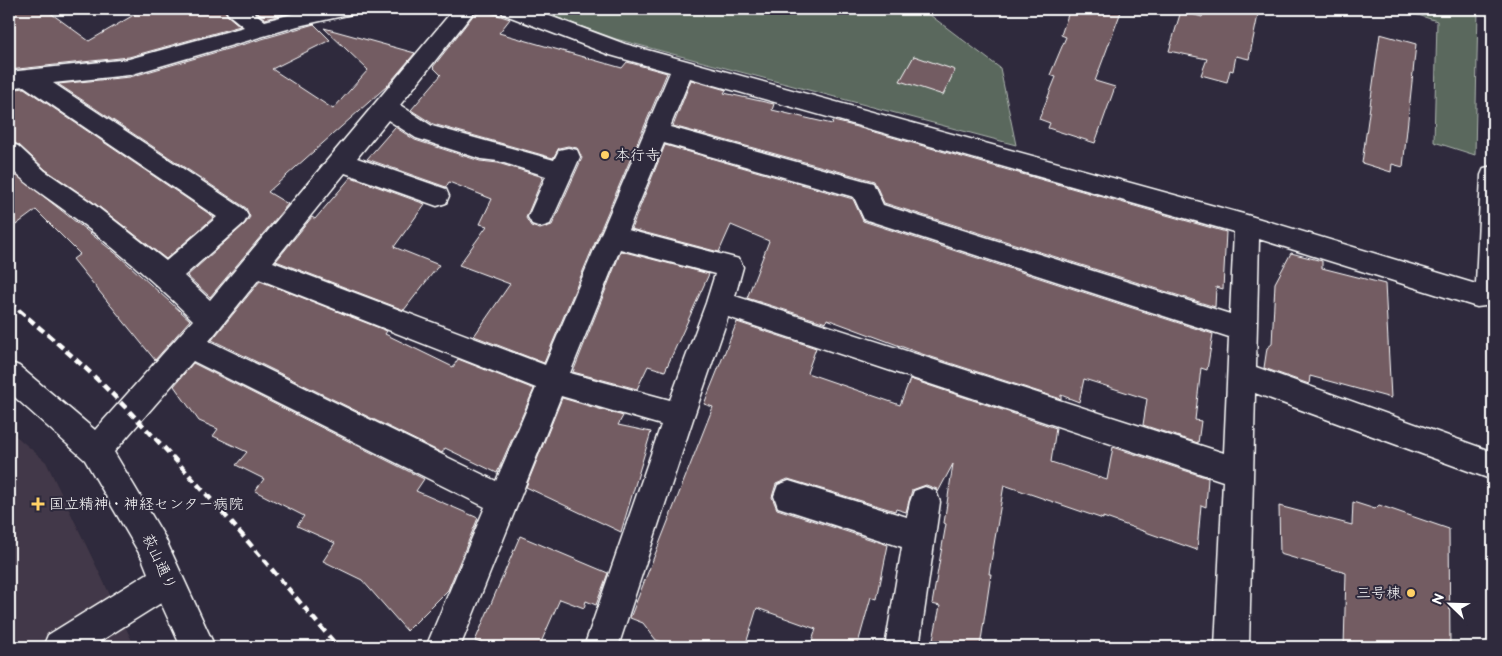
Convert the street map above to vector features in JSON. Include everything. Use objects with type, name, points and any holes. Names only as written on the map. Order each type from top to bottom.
[{"type":"street","points":[[236,9],[262,29]]},
{"type":"street","points":[[18,79],[129,67],[297,19],[344,9]]},
{"type":"street","points":[[96,450],[189,346],[466,9]]},
{"type":"street","points":[[511,9],[618,50],[1248,225],[1477,296],[1491,293],[1493,175]]},
{"type":"street","points":[[443,647],[552,381],[684,68]]},
{"type":"street","points":[[18,79],[235,216],[166,276]]},
{"type":"street","points":[[385,108],[424,132],[481,150],[564,164],[541,216]]},
{"type":"street","points":[[658,132],[864,190],[872,212],[1244,330]]},
{"type":"street","points":[[9,152],[36,178],[83,210],[166,276],[211,319]]},
{"type":"street","points":[[340,162],[437,196]]},
{"type":"street","points":[[1232,647],[1248,225]]},
{"type":"street","points":[[601,647],[679,416],[720,303],[730,267],[613,238]]},
{"type":"street","points":[[255,266],[552,381],[679,416]]},
{"type":"street","points":[[720,303],[1239,472]]},
{"type":"street","points":[[189,346],[503,500]]},
{"type":"street","name":"萩山通り","points":[[9,375],[44,403],[96,450],[153,547],[198,647]]},
{"type":"street","points":[[1242,375],[1493,466]]},
{"type":"street","points":[[789,496],[920,537]]},
{"type":"street","points":[[902,647],[925,502]]},
{"type":"street","points":[[60,647],[168,580]]},
{"type":"shaded area","name":"国立精神・神経センター病院","points":[[9,430],[46,462],[135,647],[9,647]]},
{"type":"green space","points":[[533,9],[922,9],[1000,68],[1016,145],[616,39]]},
{"type":"green space","points":[[1399,9],[1478,9],[1475,155],[1434,142],[1437,21]]},
{"type":"building","points":[[9,9],[45,9],[89,41],[144,9],[224,9],[227,15],[240,26],[129,57],[9,70]]},
{"type":"building","points":[[253,9],[299,9],[300,10],[265,19]]},
{"type":"building","points":[[1070,9],[1122,9],[1095,81],[1115,87],[1095,143],[1048,128],[1050,123],[1039,119],[1056,77],[1050,75],[1066,37],[1061,35]]},
{"type":"building","points":[[1207,9],[1241,9],[1240,11],[1258,15],[1249,59],[1236,56],[1233,71],[1230,70],[1227,82],[1201,75],[1207,59],[1169,51],[1181,11],[1202,17]]},
{"type":"building","points":[[482,10],[510,19],[499,33],[622,68],[627,62],[667,73],[544,363],[474,336],[510,284],[459,265],[487,226],[480,224],[492,199],[449,182],[446,187],[367,159],[395,127],[415,140],[480,161],[498,163],[543,177],[526,218],[531,226],[540,229],[552,225],[582,158],[577,148],[568,146],[559,148],[553,158],[433,124],[411,110],[441,75],[433,67],[475,13],[478,14]]},
{"type":"building","points":[[314,24],[330,40],[272,69],[333,109],[368,70],[324,28],[415,53],[387,86],[268,192],[288,204],[210,297],[187,276],[245,224],[250,217],[246,208],[58,84],[130,77]]},
{"type":"building","points":[[1380,34],[1416,44],[1403,167],[1392,164],[1391,172],[1362,163]]},
{"type":"building","points":[[914,56],[955,70],[943,95],[900,81]]},
{"type":"building","points":[[691,80],[726,90],[724,93],[774,104],[772,110],[832,124],[833,121],[846,124],[1226,232],[1223,289],[1216,287],[1215,307],[884,203],[874,181],[673,126]]},
{"type":"building","points":[[24,88],[214,217],[166,259],[93,202],[46,170],[19,145],[9,141],[9,90]]},
{"type":"building","points":[[665,145],[853,199],[863,221],[1213,334],[1207,370],[1201,368],[1195,420],[1201,421],[1198,443],[1143,425],[1147,399],[1084,379],[1079,402],[1061,395],[1061,399],[919,353],[827,319],[826,323],[747,298],[769,241],[731,225],[719,252],[631,229]]},
{"type":"building","points":[[9,169],[119,256],[190,320],[155,360],[73,259],[80,254],[36,210],[9,230]]},
{"type":"building","points":[[351,177],[425,204],[394,247],[439,265],[404,310],[276,261],[312,217],[315,219]]},
{"type":"building","points":[[621,251],[709,274],[665,371],[648,366],[637,389],[573,372]]},
{"type":"building","points":[[1291,253],[1322,261],[1322,268],[1385,284],[1391,398],[1310,376],[1309,384],[1264,368],[1267,348],[1272,344],[1275,283]]},
{"type":"building","points":[[260,281],[387,331],[385,334],[453,367],[458,359],[534,389],[497,473],[445,448],[442,453],[212,340]]},
{"type":"building","points":[[737,322],[816,348],[807,373],[900,405],[910,379],[1056,428],[1051,462],[1107,480],[1113,447],[1208,478],[1206,507],[1201,505],[1197,550],[1004,485],[989,574],[991,574],[980,647],[953,647],[933,640],[940,606],[932,604],[946,524],[944,523],[953,464],[938,492],[937,489],[926,485],[912,490],[906,512],[896,509],[895,511],[788,479],[776,484],[772,497],[777,509],[888,545],[877,599],[871,597],[857,647],[829,647],[812,641],[816,629],[757,608],[745,647],[679,647],[656,640],[643,623],[630,618],[713,407],[704,404]]},
{"type":"building","points":[[193,363],[424,479],[416,491],[478,518],[448,590],[407,631],[362,580],[323,561],[335,543],[297,526],[304,516],[255,491],[264,479],[236,465],[247,452],[213,436],[218,429],[199,421],[174,386]]},
{"type":"building","points":[[562,398],[623,416],[618,425],[651,432],[621,532],[526,487]]},
{"type":"building","name":"三号棟","points":[[1353,502],[1375,509],[1379,505],[1449,529],[1450,647],[1344,647],[1346,573],[1280,554],[1279,506],[1352,525]]},
{"type":"building","points":[[520,536],[608,573],[596,605],[586,601],[584,608],[560,599],[539,647],[493,647],[475,641]]},
{"type":"railway","points":[[9,302],[89,372],[162,446],[222,512],[338,647]]},
{"type":"place","name":"本行寺","points":[[605,155]]},
{"type":"place","name":"国立精神・神経センター病院","points":[[38,504]]},
{"type":"place","name":"三号棟","points":[[1411,593]]}]
